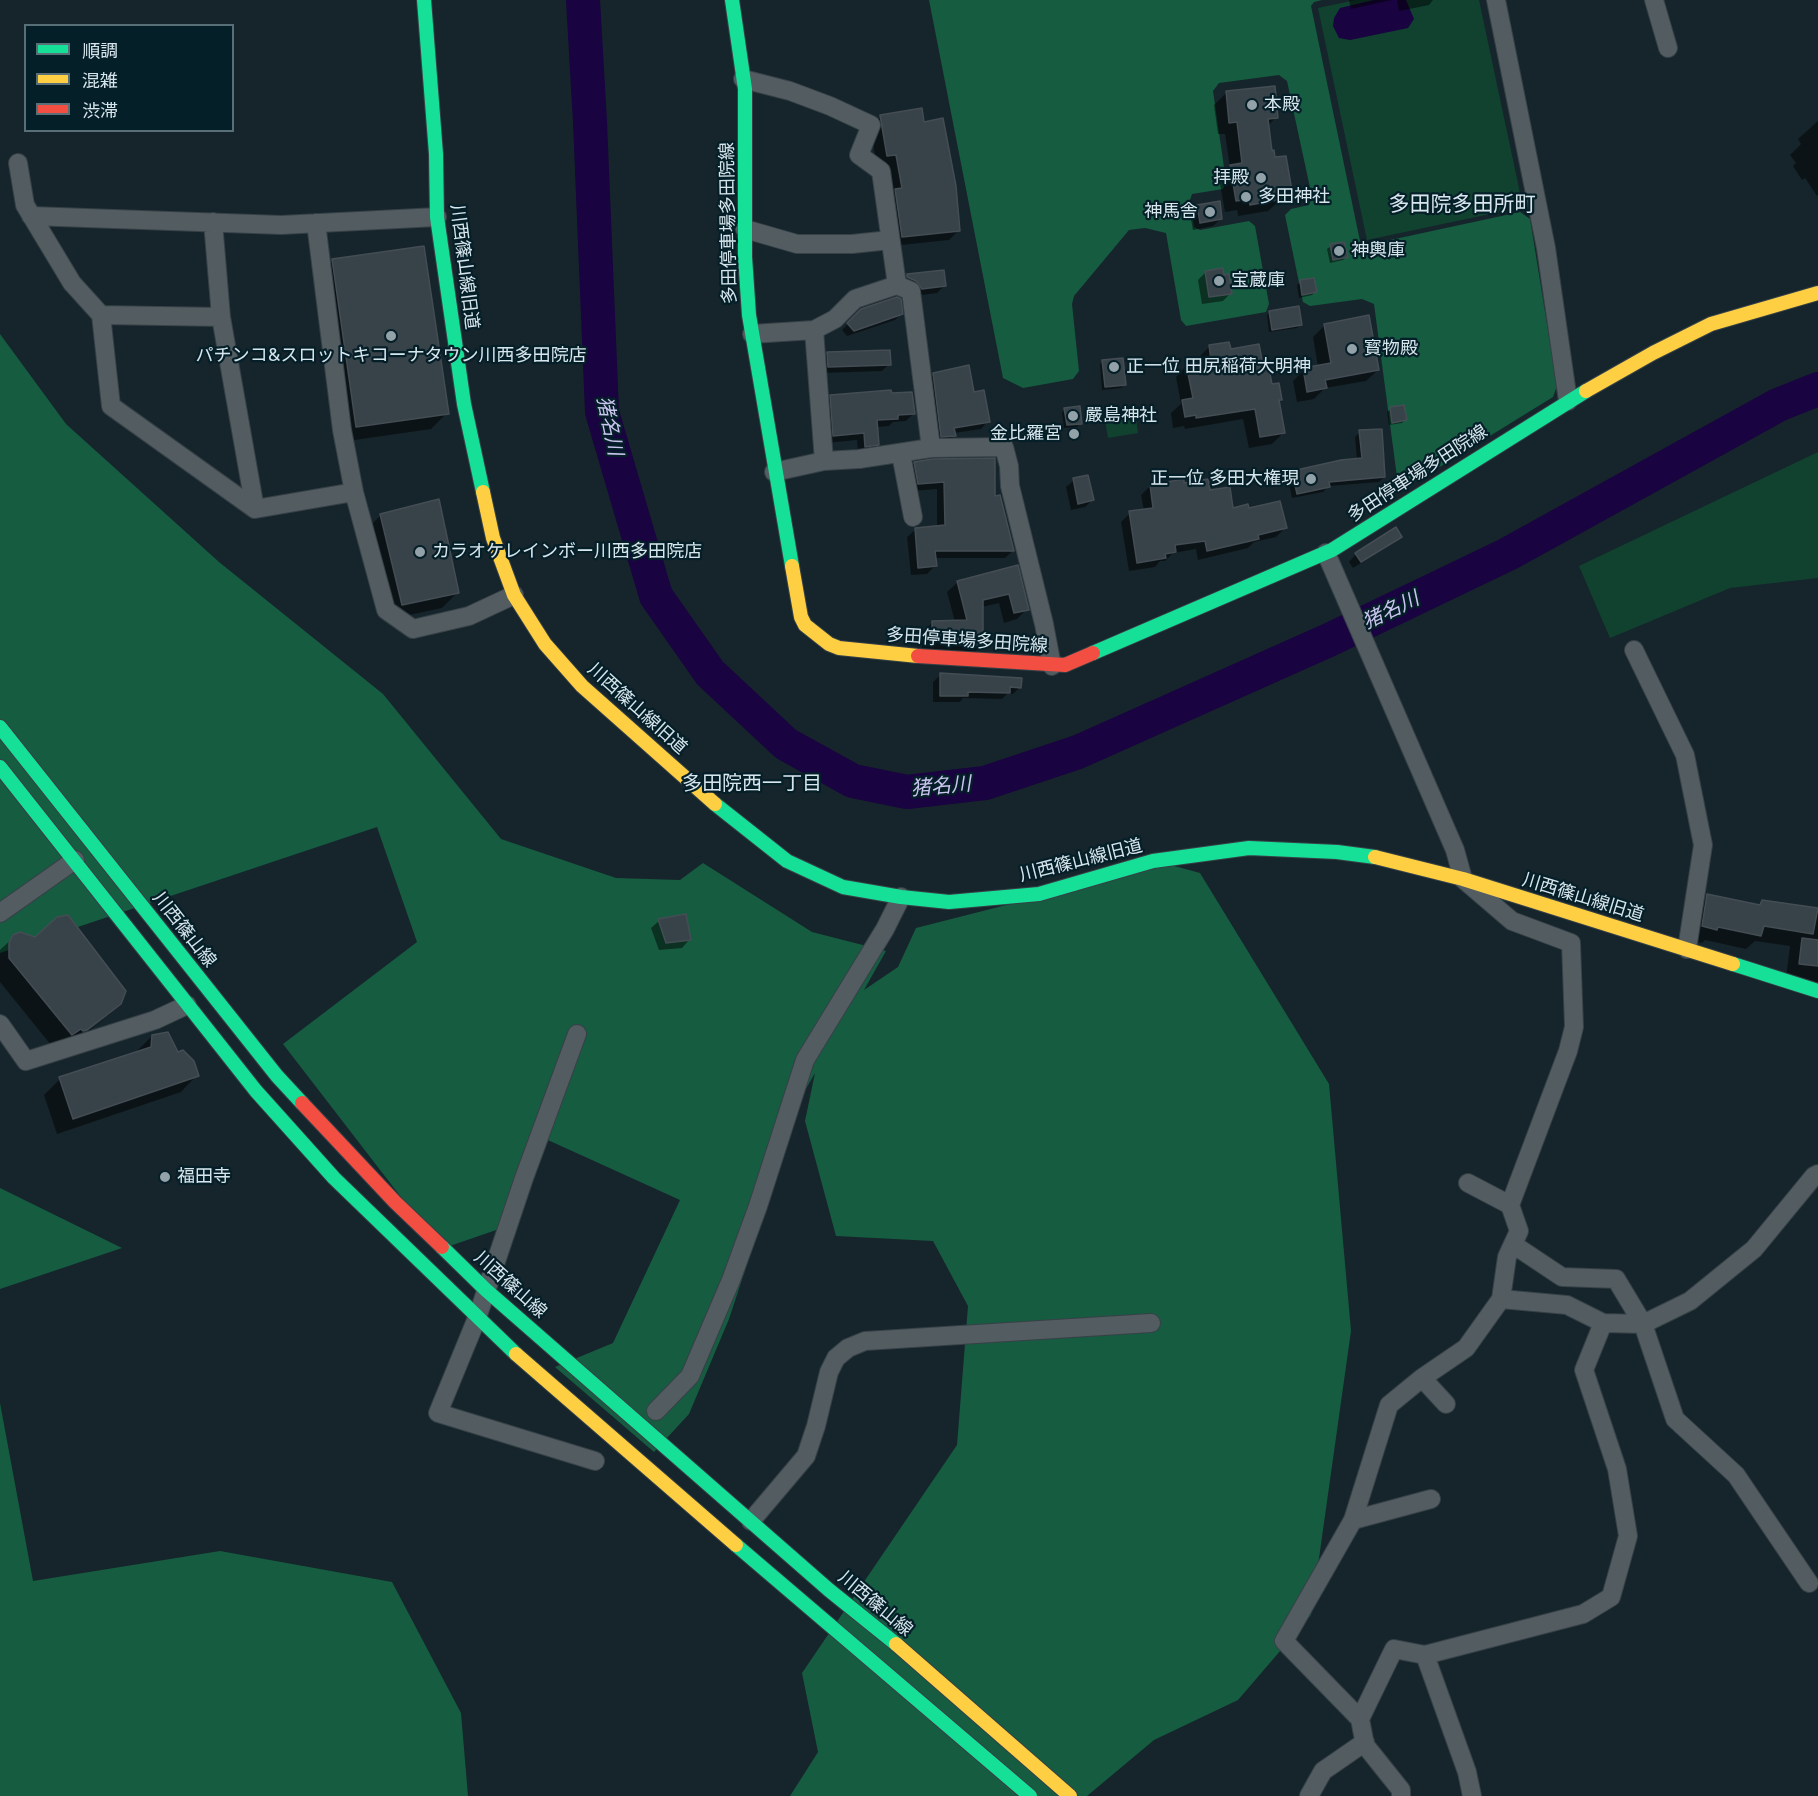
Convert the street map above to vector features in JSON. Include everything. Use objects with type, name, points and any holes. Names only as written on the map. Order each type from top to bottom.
[{"type":"main road","name":"川西篠山線旧道","points":[[424,0],[436,154],[437,217],[464,404],[493,538],[514,595],[545,644],[582,686],[731,817],[787,861],[843,887],[949,902],[1039,894],[1153,861],[1249,848],[1347,853],[1386,859],[1463,879],[1818,991]]},
{"type":"main road","name":"多田停車場多田院線","points":[[732,0],[745,89],[747,292],[774,472],[801,617],[805,625],[829,644],[839,648],[1052,666],[1065,665],[1326,553],[1568,401],[1653,353],[1711,324],[1818,293]]},
{"type":"main road","name":"川西篠山線","points":[[0,727],[277,1076],[394,1202],[486,1290],[829,1590],[891,1640],[1070,1796]]},
{"type":"main road","points":[[0,766],[256,1091],[334,1178],[509,1348],[1030,1796]]},
{"type":"street","points":[[1496,0],[1546,248],[1568,401]]},
{"type":"street","points":[[1654,0],[1668,48]]},
{"type":"street","points":[[743,79],[800,95],[871,125],[859,154],[881,171],[897,285]]},
{"type":"street","points":[[18,163],[25,205],[31,216],[72,283],[101,315],[111,406],[255,509],[354,492]]},
{"type":"street","points":[[31,216],[281,225],[437,217]]},
{"type":"street","points":[[213,222],[221,318],[255,509]]},
{"type":"street","points":[[316,223],[342,430],[354,492],[386,610],[413,629],[469,616],[514,595]]},
{"type":"street","points":[[745,229],[797,244],[852,244],[890,240]]},
{"type":"street","points":[[752,334],[814,330],[835,319],[855,298],[897,285],[911,291],[931,448]]},
{"type":"street","points":[[101,315],[221,318]]},
{"type":"street","points":[[814,330],[824,461]]},
{"type":"street","points":[[774,472],[824,461],[901,454],[931,448],[1004,447],[1009,466],[1010,486],[1052,666]]},
{"type":"street","points":[[901,454],[913,517]]},
{"type":"street","points":[[1326,553],[1455,850],[1463,879],[1512,921],[1571,943],[1574,1027],[1568,1052],[1510,1205],[1519,1231],[1507,1257],[1502,1299],[1466,1348],[1389,1404],[1353,1520],[1284,1641],[1360,1719],[1365,1745],[1401,1790],[1401,1796]]},
{"type":"street","points":[[1634,650],[1685,755],[1703,845],[1687,949]]},
{"type":"street","points":[[0,913],[75,860]]},
{"type":"street","points":[[656,1410],[690,1376],[727,1291],[758,1206],[805,1060],[885,929],[901,897]]},
{"type":"street","points":[[0,1024],[26,1061],[155,1020],[187,1005]]},
{"type":"street","points":[[577,1034],[524,1178],[477,1317],[438,1413],[595,1461]]},
{"type":"street","points":[[1502,1299],[1567,1305],[1603,1323],[1643,1324],[1690,1301],[1754,1249],[1818,1174]]},
{"type":"street","points":[[1468,1183],[1510,1205]]},
{"type":"street","points":[[1514,1245],[1562,1277],[1616,1279],[1643,1324],[1675,1419],[1736,1475],[1815,1583]]},
{"type":"street","points":[[751,1521],[806,1456],[829,1372],[836,1358],[848,1348],[865,1341],[1151,1323]]},
{"type":"street","points":[[1360,1719],[1394,1649],[1425,1655],[1583,1614],[1611,1597],[1628,1536],[1617,1469],[1584,1370],[1603,1323]]},
{"type":"street","points":[[1422,1378],[1446,1404]]},
{"type":"street","points":[[1353,1520],[1431,1499]]},
{"type":"street","points":[[1425,1655],[1467,1772],[1472,1796]]},
{"type":"street","points":[[1309,1796],[1323,1772],[1365,1742]]},
{"type":"green space","points":[[929,0],[1322,0],[1314,2],[1311,6],[1360,241],[1367,245],[1520,212],[1530,219],[1557,386],[1553,397],[1412,484],[1397,477],[1374,304],[1362,299],[1310,306],[1303,302],[1285,215],[1291,209],[1309,205],[1312,197],[1287,81],[1279,75],[1219,83],[1213,91],[1226,181],[1223,189],[1192,194],[1190,200],[1194,227],[1200,230],[1249,221],[1255,226],[1269,304],[1266,312],[1186,326],[1181,320],[1166,233],[1145,228],[1129,230],[1074,296],[1072,304],[1079,371],[1073,379],[1023,388],[1003,378]]},
{"type":"green space","points":[[1356,0],[1479,0],[1523,207],[1367,240],[1318,8]]},
{"type":"green space","points":[[0,334],[66,424],[219,562],[383,694],[501,839],[616,878],[680,880],[703,863],[812,932],[886,951],[864,990],[898,967],[916,928],[1167,864],[1200,873],[1329,1084],[1351,1331],[1311,1615],[1238,1700],[1154,1740],[1087,1796],[790,1796],[818,1752],[802,1673],[957,1445],[968,1306],[933,1241],[836,1236],[805,1121],[815,1073],[803,1094],[729,1319],[689,1414],[654,1452],[555,1367],[613,1343],[680,1200],[539,1136],[502,1228],[441,1249],[283,1044],[417,942],[377,827],[0,953]]},
{"type":"green space","points":[[1135,410],[1138,433],[1108,438],[1104,415]]},
{"type":"green space","points":[[1818,452],[1818,578],[1730,588],[1610,638],[1579,566]]},
{"type":"green space","points":[[0,1188],[122,1248],[0,1289]]},
{"type":"green space","points":[[0,1403],[33,1581],[220,1551],[392,1582],[461,1713],[468,1796],[0,1796]]},
{"type":"shaded area","points":[[1374,0],[1406,0],[1414,19],[1408,28],[1350,40],[1339,38],[1333,26],[1334,18],[1340,8]]},
{"type":"building","points":[[1275,86],[1278,118],[1268,119],[1272,151],[1274,150],[1275,157],[1286,156],[1292,191],[1281,193],[1282,199],[1250,205],[1249,199],[1236,201],[1230,165],[1242,163],[1237,122],[1229,123],[1226,91]]},
{"type":"building","points":[[922,108],[924,122],[943,118],[956,186],[960,231],[902,237],[895,189],[902,188],[896,155],[887,156],[880,115]]},
{"type":"building","name":"神馬舎","points":[[1220,201],[1222,219],[1200,223],[1197,205]]},
{"type":"building","name":"神輿庫","points":[[1344,242],[1348,257],[1333,260],[1330,244]]},
{"type":"building","name":"パチンコ&スロットキコーナタウン川西多田院店","points":[[424,246],[449,414],[356,427],[332,259]]},
{"type":"building","name":"宝蔵庫","points":[[1223,268],[1224,275],[1229,274],[1232,294],[1209,297],[1205,271]]},
{"type":"building","points":[[944,270],[946,286],[922,289],[916,281],[907,277],[907,274]]},
{"type":"building","points":[[1314,278],[1317,292],[1302,295],[1300,280]]},
{"type":"building","points":[[897,297],[901,299],[903,314],[854,331],[847,323],[861,309]]},
{"type":"building","points":[[1299,306],[1302,325],[1272,330],[1269,311]]},
{"type":"building","name":"寳物殿","points":[[1369,315],[1379,370],[1325,380],[1327,388],[1307,392],[1303,368],[1331,363],[1324,324]]},
{"type":"building","points":[[1229,342],[1231,349],[1259,344],[1264,370],[1269,369],[1272,384],[1279,383],[1282,400],[1279,400],[1285,433],[1260,437],[1255,409],[1196,418],[1196,415],[1185,417],[1182,400],[1193,398],[1186,364],[1211,360],[1209,345]]},
{"type":"building","points":[[890,350],[891,365],[828,367],[827,352]]},
{"type":"building","points":[[1123,358],[1126,385],[1105,387],[1102,360]]},
{"type":"building","points":[[969,365],[974,392],[984,390],[990,422],[954,428],[956,436],[941,437],[933,373]]},
{"type":"building","points":[[891,390],[892,393],[912,392],[915,414],[898,415],[898,419],[877,420],[879,445],[865,447],[864,433],[833,436],[830,395]]},
{"type":"building","points":[[1404,405],[1407,420],[1392,423],[1390,407]]},
{"type":"building","name":"嚴島神社","points":[[1080,406],[1082,424],[1067,425],[1064,408]]},
{"type":"building","points":[[1382,429],[1385,477],[1329,482],[1330,487],[1297,494],[1292,471],[1341,460],[1362,458],[1359,430]]},
{"type":"building","points":[[995,458],[995,496],[1000,495],[1014,551],[935,551],[937,566],[918,568],[915,528],[945,525],[944,482],[918,484],[914,462],[932,459]]},
{"type":"building","points":[[1088,475],[1094,500],[1078,504],[1073,478]]},
{"type":"building","points":[[1184,479],[1184,483],[1208,479],[1210,490],[1230,487],[1233,508],[1248,504],[1249,508],[1280,501],[1287,528],[1258,535],[1259,539],[1207,551],[1205,541],[1175,545],[1176,552],[1165,554],[1166,558],[1137,563],[1129,511],[1153,508],[1150,485]]},
{"type":"building","name":"カラオケレインボー川西多田院店","points":[[439,499],[459,593],[402,605],[380,514]]},
{"type":"building","points":[[1396,527],[1402,537],[1361,562],[1355,553]]},
{"type":"building","points":[[1018,565],[1029,610],[1014,613],[1009,594],[983,600],[983,646],[948,644],[948,640],[932,640],[932,621],[967,620],[957,581]]},
{"type":"building","points":[[940,673],[1022,678],[1021,688],[1010,687],[1010,693],[968,692],[968,696],[940,696]]},
{"type":"building","points":[[1707,894],[1760,905],[1762,900],[1818,908],[1813,934],[1764,926],[1761,936],[1702,926]]},
{"type":"building","points":[[686,914],[691,940],[666,943],[658,919]]},
{"type":"building","points":[[68,915],[126,991],[121,1004],[87,1030],[81,1029],[72,1035],[9,958],[9,943],[13,935],[20,932],[35,937],[57,917]]},
{"type":"building","points":[[1802,938],[1818,940],[1818,966],[1799,964]]},
{"type":"building","points":[[168,1032],[178,1052],[183,1050],[194,1061],[199,1076],[73,1119],[59,1077],[151,1047],[152,1035]]},
{"type":"waterway","name":"猪名川","points":[[583,0],[602,412],[656,596],[710,673],[786,744],[853,781],[907,792],[985,783],[1078,752],[1329,640],[1508,554],[1778,405],[1818,389]]},
{"type":"traffic: fast","points":[[424,0],[436,154],[437,217],[464,404],[483,492]]},
{"type":"traffic: fast","points":[[732,0],[745,89],[745,257],[749,315],[792,566]]},
{"type":"traffic: fast","points":[[1093,653],[1332,550],[1586,391]]},
{"type":"traffic: fast","points":[[0,727],[277,1076],[302,1103]]},
{"type":"traffic: fast","points":[[0,767],[256,1091],[334,1178],[516,1354]]},
{"type":"traffic: fast","points":[[715,804],[787,861],[843,887],[949,902],[1039,894],[1153,861],[1249,848],[1337,852],[1375,857]]},
{"type":"traffic: fast","points":[[1733,964],[1818,991]]},
{"type":"traffic: fast","points":[[442,1247],[486,1290],[829,1590],[896,1644]]},
{"type":"traffic: fast","points":[[736,1545],[1030,1796]]},
{"type":"traffic: slow","points":[[1586,391],[1653,353],[1711,324],[1818,293]]},
{"type":"traffic: slow","points":[[483,492],[493,538],[514,595],[545,644],[582,686],[715,804]]},
{"type":"traffic: slow","points":[[792,566],[801,617],[805,625],[829,644],[839,648],[918,656]]},
{"type":"traffic: slow","points":[[1375,857],[1463,879],[1733,964]]},
{"type":"traffic: slow","points":[[516,1354],[736,1545]]},
{"type":"traffic: slow","points":[[896,1644],[1070,1796]]},
{"type":"traffic: jam","points":[[918,656],[1065,665],[1093,653]]},
{"type":"traffic: jam","points":[[302,1103],[395,1202],[442,1247]]},
{"type":"place","name":"本殿","points":[[1252,105]]},
{"type":"place","name":"拝殿","points":[[1261,178]]},
{"type":"place","name":"多田神社","points":[[1246,197]]},
{"type":"place","name":"神馬舎","points":[[1210,212]]},
{"type":"place","name":"神輿庫","points":[[1339,251]]},
{"type":"place","name":"宝蔵庫","points":[[1219,281]]},
{"type":"place","name":"パチンコ&スロットキコーナタウン川西多田院店","points":[[391,336]]},
{"type":"place","name":"寳物殿","points":[[1352,349]]},
{"type":"place","name":"正一位 田尻稲荷大明神","points":[[1114,367]]},
{"type":"place","name":"嚴島神社","points":[[1073,416]]},
{"type":"place","name":"金比羅宮","points":[[1074,434]]},
{"type":"place","name":"正一位 多田大権現","points":[[1311,479]]},
{"type":"place","name":"カラオケレインボー川西多田院店","points":[[420,552]]},
{"type":"place","name":"福田寺","points":[[165,1177]]},
{"type":"district","name":"多田院多田所町","points":[[1462,205]]},
{"type":"district","name":"多田院西一丁目","points":[[752,784]]}]
